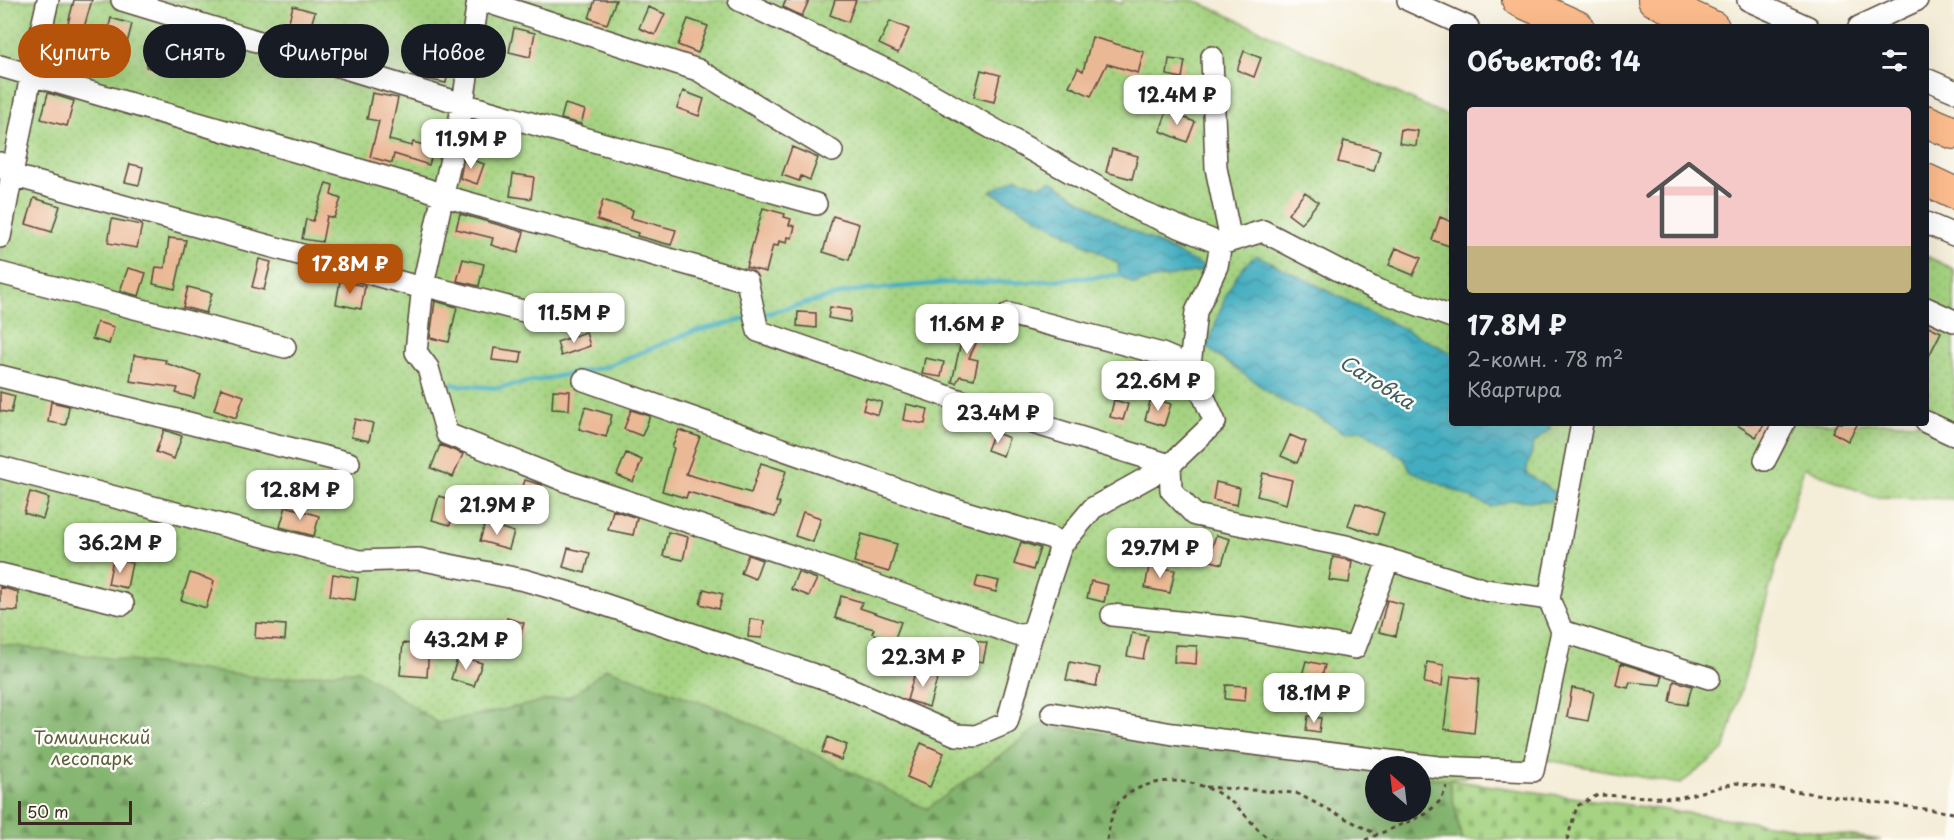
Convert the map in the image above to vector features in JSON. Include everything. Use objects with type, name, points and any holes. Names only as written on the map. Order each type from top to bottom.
[{"type":"highway","points":[[1518,0],[1571,24]]},
{"type":"highway","points":[[1654,0],[1706,24]]},
{"type":"highway","points":[[1929,122],[1954,133]]},
{"type":"highway","points":[[1929,181],[1954,193]]},
{"type":"street","points":[[43,24],[48,0]]},
{"type":"street","points":[[122,0],[463,104],[816,204]]},
{"type":"street","points":[[832,151],[698,70],[479,0],[463,104],[423,285],[416,352],[428,368],[447,434],[566,481],[812,563],[1017,635],[1032,634]]},
{"type":"street","points":[[739,0],[897,75],[1140,211],[1226,242],[1263,231],[1377,290],[1449,316]]},
{"type":"street","points":[[1408,0],[1461,24]]},
{"type":"street","points":[[1748,0],[1801,24]]},
{"type":"street","points":[[1865,24],[1917,0]]},
{"type":"street","points":[[0,467],[359,561],[419,559],[524,580],[570,593],[835,682],[956,735],[976,736],[1007,723],[1032,634],[1061,546],[1093,508],[1170,465],[1215,422],[1190,366],[1196,312],[1226,242],[1216,168],[1212,57]]},
{"type":"street","points":[[0,66],[18,71]]},
{"type":"street","points":[[0,237],[5,169],[30,78]]},
{"type":"street","points":[[41,78],[444,196],[747,281],[758,331],[952,398],[1170,465]]},
{"type":"street","points":[[1929,80],[1954,92]]},
{"type":"street","points":[[5,169],[415,286],[423,285],[558,320]]},
{"type":"street","points":[[1929,225],[1954,235]]},
{"type":"street","points":[[0,273],[285,347]]},
{"type":"street","points":[[1929,309],[1954,321]]},
{"type":"street","points":[[1009,314],[1162,354],[1190,366]]},
{"type":"street","points":[[0,376],[349,463]]},
{"type":"street","points":[[584,380],[939,504],[1053,538],[1061,546]]},
{"type":"street","points":[[1929,423],[1954,435]]},
{"type":"street","points":[[1052,713],[1173,734],[1454,767],[1533,771],[1562,631],[1549,599],[1581,426]]},
{"type":"street","points":[[1765,460],[1782,426]]},
{"type":"street","points":[[1170,465],[1171,490],[1195,514],[1346,546],[1485,590],[1549,599]]},
{"type":"street","points":[[1112,615],[1244,629],[1355,648],[1389,560]]},
{"type":"street","points":[[0,574],[123,604]]},
{"type":"street","points":[[1562,631],[1709,678]]},
{"type":"path","points":[[1365,840],[1426,814],[1441,800],[1454,767]]},
{"type":"path","points":[[1107,840],[1112,817],[1118,804],[1127,794],[1155,782],[1171,781],[1202,786],[1233,802],[1256,829],[1270,840]]},
{"type":"path","points":[[1567,840],[1577,806],[1598,795],[1678,798],[1735,783],[1954,813]]},
{"type":"path","points":[[1202,786],[1296,793],[1378,835]]},
{"type":"green space","points":[[0,0],[1112,0],[1121,4],[1123,0],[1194,0],[1449,117],[1449,426],[1929,426],[1929,257],[1954,269],[1954,499],[1873,497],[1804,467],[1724,750],[1680,784],[1542,759],[1449,780],[1431,777],[1431,756],[1365,756],[1365,769],[1041,725],[927,809],[730,713],[606,668],[574,695],[438,723],[359,670],[271,679],[0,644]]},
{"type":"green space","name":"Томилинский лесопарк","points":[[0,644],[271,679],[359,670],[438,723],[574,695],[606,668],[730,713],[927,809],[1041,725],[1365,769],[1365,822],[1431,822],[1431,777],[1449,780],[1462,840],[0,840]]},
{"type":"green space","points":[[1449,780],[1881,840],[1462,840]]},
{"type":"water","points":[[1017,178],[1039,186],[1051,181],[1121,225],[1209,269],[1133,284],[1119,275],[1118,263],[990,191]]},
{"type":"water","name":"Сатовка","points":[[1256,255],[1449,352],[1449,426],[1550,426],[1551,428],[1534,443],[1526,473],[1556,493],[1550,502],[1512,500],[1491,507],[1411,471],[1404,459],[1362,430],[1343,432],[1315,415],[1280,400],[1207,348],[1225,297],[1246,264]]},
{"type":"building","points":[[74,0],[92,0],[85,24],[68,24]]},
{"type":"building","points":[[595,0],[616,0],[607,24],[589,18]]},
{"type":"building","points":[[786,0],[809,0],[802,16],[783,7]]},
{"type":"building","points":[[835,0],[856,0],[848,22],[830,15]]},
{"type":"building","points":[[293,6],[315,12],[311,24],[288,24]]},
{"type":"building","points":[[648,7],[665,14],[655,35],[639,28]]},
{"type":"building","points":[[111,18],[132,24],[131,28],[131,24],[110,24]]},
{"type":"building","points":[[688,19],[708,26],[698,53],[678,45]]},
{"type":"building","points":[[890,21],[909,29],[898,53],[879,44]]},
{"type":"building","points":[[514,28],[535,33],[530,57],[509,52]]},
{"type":"building","points":[[1092,37],[1144,52],[1138,73],[1107,64],[1091,96],[1069,86],[1078,68],[1083,71]]},
{"type":"building","points":[[1244,51],[1261,58],[1254,77],[1237,70]]},
{"type":"building","points":[[1169,59],[1185,61],[1182,78],[1167,75]]},
{"type":"building","points":[[981,70],[1000,75],[994,102],[974,97]]},
{"type":"building","points":[[421,78],[447,78],[446,83]]},
{"type":"building","points":[[683,91],[704,99],[699,116],[677,108]]},
{"type":"building","points":[[48,93],[74,101],[67,126],[41,119]]},
{"type":"building","points":[[372,93],[398,98],[389,140],[412,146],[413,142],[434,148],[429,165],[394,154],[392,163],[370,157],[379,121],[367,119]]},
{"type":"building","points":[[565,104],[585,110],[581,124],[561,119]]},
{"type":"building","points":[[1167,111],[1195,122],[1187,142],[1160,131]]},
{"type":"building","points":[[1401,129],[1418,131],[1416,146],[1399,143]]},
{"type":"building","points":[[1344,141],[1380,150],[1374,171],[1338,162]]},
{"type":"building","points":[[792,147],[818,158],[810,180],[801,176],[799,181],[782,175]]},
{"type":"building","points":[[1112,149],[1138,156],[1132,179],[1106,172]]},
{"type":"building","points":[[464,157],[484,164],[477,184],[460,178]]},
{"type":"building","points":[[130,164],[143,167],[139,185],[125,182]]},
{"type":"building","points":[[513,174],[534,177],[531,199],[510,196]]},
{"type":"building","points":[[326,183],[333,185],[331,195],[341,199],[334,218],[327,216],[322,242],[302,239],[306,219],[313,221]]},
{"type":"building","points":[[1305,192],[1318,202],[1301,224],[1288,214]]},
{"type":"building","points":[[34,198],[60,206],[52,232],[26,224]]},
{"type":"building","points":[[603,200],[633,210],[631,218],[676,230],[671,245],[637,236],[638,233],[597,220]]},
{"type":"building","points":[[763,208],[785,214],[784,217],[791,219],[789,225],[795,226],[792,238],[788,237],[787,243],[779,241],[778,246],[773,245],[766,272],[746,267]]},
{"type":"building","points":[[460,214],[524,232],[518,253],[491,245],[493,238],[456,229]]},
{"type":"building","points":[[833,216],[859,224],[849,260],[823,252]]},
{"type":"building","points":[[1440,217],[1449,221],[1449,246],[1432,240]]},
{"type":"building","points":[[112,219],[142,225],[137,248],[108,243]]},
{"type":"building","points":[[169,238],[186,240],[175,289],[153,284],[156,267],[165,268]]},
{"type":"building","points":[[1396,248],[1421,258],[1413,275],[1389,265]]},
{"type":"building","points":[[259,259],[271,262],[264,290],[252,287]]},
{"type":"building","points":[[463,259],[484,264],[479,286],[457,281]]},
{"type":"building","points":[[128,268],[146,273],[139,296],[120,291]]},
{"type":"building","points":[[340,281],[365,286],[361,309],[336,304]]},
{"type":"building","points":[[188,287],[212,293],[206,313],[183,307]]},
{"type":"building","points":[[590,294],[611,299],[604,326],[583,320]]},
{"type":"building","points":[[435,301],[457,307],[449,342],[430,338]]},
{"type":"building","points":[[830,307],[851,310],[850,322],[828,318]]},
{"type":"building","points":[[798,312],[816,313],[816,328],[797,326]]},
{"type":"building","points":[[97,322],[114,327],[109,344],[92,339]]},
{"type":"building","points":[[971,324],[983,329],[969,358],[978,360],[974,379],[960,376],[956,383],[952,382],[960,346]]},
{"type":"building","points":[[1929,326],[1941,332],[1929,356]]},
{"type":"building","points":[[586,332],[590,346],[561,356],[557,342]]},
{"type":"building","points":[[494,348],[522,352],[520,363],[492,360]]},
{"type":"building","points":[[134,355],[166,360],[165,363],[201,375],[194,398],[176,393],[178,388],[130,381]]},
{"type":"building","points":[[925,358],[944,362],[941,377],[922,374]]},
{"type":"building","points":[[221,388],[244,396],[236,418],[214,410]]},
{"type":"building","points":[[553,390],[570,391],[569,410],[552,409]]},
{"type":"building","points":[[0,392],[15,396],[11,413],[0,411]]},
{"type":"building","points":[[866,398],[882,402],[878,415],[863,410]]},
{"type":"building","points":[[1151,398],[1171,404],[1164,426],[1145,420]]},
{"type":"building","points":[[1114,400],[1128,404],[1123,420],[1110,417]]},
{"type":"building","points":[[51,402],[69,406],[66,425],[48,422]]},
{"type":"building","points":[[906,404],[928,409],[925,424],[903,420]]},
{"type":"building","points":[[585,407],[612,415],[606,437],[579,429]]},
{"type":"building","points":[[631,410],[650,416],[642,436],[624,429]]},
{"type":"building","points":[[355,419],[373,423],[369,441],[351,437]]},
{"type":"building","points":[[1739,426],[1763,426],[1756,437]]},
{"type":"building","points":[[1835,426],[1856,426],[1848,441],[1832,432]]},
{"type":"building","points":[[164,430],[182,436],[174,459],[156,452]]},
{"type":"building","points":[[679,430],[700,437],[686,474],[751,493],[761,463],[786,471],[776,502],[780,503],[775,517],[688,492],[686,498],[662,491],[674,448],[672,447]]},
{"type":"building","points":[[994,432],[1009,438],[1003,456],[987,450]]},
{"type":"building","points":[[1290,435],[1306,442],[1297,463],[1281,456]]},
{"type":"building","points":[[440,445],[463,454],[453,477],[431,468]]},
{"type":"building","points":[[626,453],[642,460],[633,482],[617,475]]},
{"type":"building","points":[[1263,473],[1292,480],[1286,504],[1257,496]]},
{"type":"building","points":[[525,480],[542,485],[536,507],[518,502]]},
{"type":"building","points":[[1216,482],[1240,488],[1237,505],[1213,500]]},
{"type":"building","points":[[30,492],[49,498],[43,519],[24,513]]},
{"type":"building","points":[[439,496],[456,501],[450,525],[432,520]]},
{"type":"building","points":[[1356,503],[1384,513],[1377,535],[1348,525]]},
{"type":"building","points":[[286,506],[319,516],[314,536],[280,527]]},
{"type":"building","points":[[613,510],[637,518],[633,535],[608,530]]},
{"type":"building","points":[[803,512],[821,518],[813,542],[795,536]]},
{"type":"building","points":[[485,523],[514,532],[509,549],[480,541]]},
{"type":"building","points":[[668,532],[688,537],[683,560],[663,556]]},
{"type":"building","points":[[862,534],[897,544],[889,572],[854,562]]},
{"type":"building","points":[[1216,535],[1230,539],[1222,564],[1208,560]]},
{"type":"building","points":[[1021,542],[1040,548],[1033,570],[1014,564]]},
{"type":"building","points":[[568,548],[590,553],[585,573],[563,567]]},
{"type":"building","points":[[748,555],[762,560],[755,579],[741,573]]},
{"type":"building","points":[[1333,557],[1352,561],[1349,583],[1329,580]]},
{"type":"building","points":[[113,559],[132,563],[127,588],[108,584]]},
{"type":"building","points":[[1149,566],[1175,570],[1170,593],[1145,588]]},
{"type":"building","points":[[798,572],[817,579],[809,596],[791,589]]},
{"type":"building","points":[[190,573],[214,581],[206,608],[181,600]]},
{"type":"building","points":[[333,574],[358,578],[355,600],[330,596]]},
{"type":"building","points":[[978,576],[999,581],[996,592],[975,587]]},
{"type":"building","points":[[1091,581],[1108,585],[1104,602],[1087,598]]},
{"type":"building","points":[[0,587],[18,592],[18,611],[0,610]]},
{"type":"building","points":[[704,589],[723,594],[719,609],[700,604]]},
{"type":"building","points":[[841,596],[862,602],[860,608],[901,622],[894,641],[872,633],[874,629],[835,618]]},
{"type":"building","points":[[1387,600],[1403,604],[1396,636],[1379,632]]},
{"type":"building","points":[[507,618],[524,623],[517,647],[499,642]]},
{"type":"building","points":[[750,619],[764,621],[762,638],[748,637]]},
{"type":"building","points":[[256,623],[286,625],[285,640],[255,638]]},
{"type":"building","points":[[1132,633],[1148,636],[1143,659],[1127,656]]},
{"type":"building","points":[[964,638],[987,643],[983,662],[960,658]]},
{"type":"building","points":[[403,643],[429,646],[427,677],[400,675]]},
{"type":"building","points":[[1175,645],[1197,646],[1196,664],[1174,662]]},
{"type":"building","points":[[458,656],[482,663],[474,686],[451,679]]},
{"type":"building","points":[[1306,661],[1325,665],[1321,680],[1302,675]]},
{"type":"building","points":[[1070,662],[1100,668],[1096,686],[1066,680]]},
{"type":"building","points":[[1427,662],[1444,665],[1442,686],[1424,683]]},
{"type":"building","points":[[1621,663],[1662,676],[1661,685],[1630,682],[1628,688],[1616,685]]},
{"type":"building","points":[[916,669],[938,676],[929,707],[907,700]]},
{"type":"building","points":[[1451,676],[1479,679],[1474,733],[1444,729]]},
{"type":"building","points":[[1674,681],[1692,686],[1687,705],[1670,702]]},
{"type":"building","points":[[1226,685],[1246,686],[1245,701],[1225,699]]},
{"type":"building","points":[[1572,688],[1594,692],[1588,721],[1567,717]]},
{"type":"building","points":[[1308,716],[1321,718],[1319,732],[1306,730]]},
{"type":"building","points":[[828,737],[847,745],[841,760],[822,752]]},
{"type":"building","points":[[921,743],[944,753],[930,787],[907,777]]},
{"type":"waterway","points":[[761,315],[853,291],[945,283],[1029,282],[1119,275]]},
{"type":"waterway","points":[[445,384],[498,388],[605,367],[692,332],[750,318]]}]
